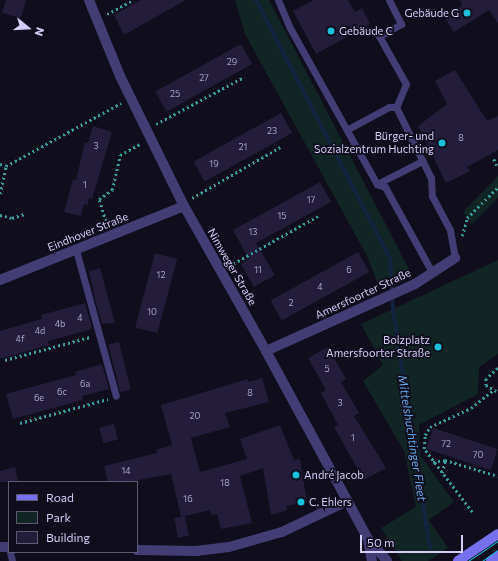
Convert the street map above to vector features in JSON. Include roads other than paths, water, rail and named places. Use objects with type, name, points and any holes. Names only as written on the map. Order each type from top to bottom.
[{"type":"main road","points":[[458,561],[498,534]]},
{"type":"main road","points":[[491,561],[498,556]]},
{"type":"street","name":"Nimweger Straße","points":[[89,0],[148,134],[184,206],[266,351],[368,539],[388,561]]},
{"type":"street","name":"Eindhover Straße","points":[[0,280],[184,206]]},
{"type":"street","name":"Amersfoorter Straße","points":[[266,351],[415,284],[455,258]]},
{"type":"street","points":[[138,550],[196,551],[229,547],[282,532],[347,501]]},
{"type":"street","name":"Nimweger Straße","points":[[368,539],[372,561]]},
{"type":"lane","points":[[278,0],[290,28],[348,129],[377,184],[385,187],[432,272]]},
{"type":"lane","points":[[389,0],[401,24],[379,36],[406,84],[396,107],[431,178],[432,196],[450,230],[455,258]]},
{"type":"lane","points":[[348,129],[390,108],[396,107]]},
{"type":"lane","points":[[377,184],[422,161]]},
{"type":"lane","points":[[76,250],[116,396]]},
{"type":"waterway","name":"Mittelshuchtinger Fleet","points":[[256,0],[390,259],[393,310],[430,548]]},
{"type":"tram line","points":[[468,561],[498,541]]},
{"type":"tram line","points":[[482,561],[498,550]]},
{"type":"place","name":"Gebäude G","points":[[467,13]]},
{"type":"place","name":"Gebäude C","points":[[331,31]]},
{"type":"place","name":"Bürger- und Sozialzentrum Huchting","points":[[442,143]]},
{"type":"place","name":"Bolzplatz Amersfoorter Straße","points":[[438,347]]},
{"type":"place","name":"André Jacob","points":[[296,475]]},
{"type":"place","name":"C. Ehlers","points":[[301,502]]}]
